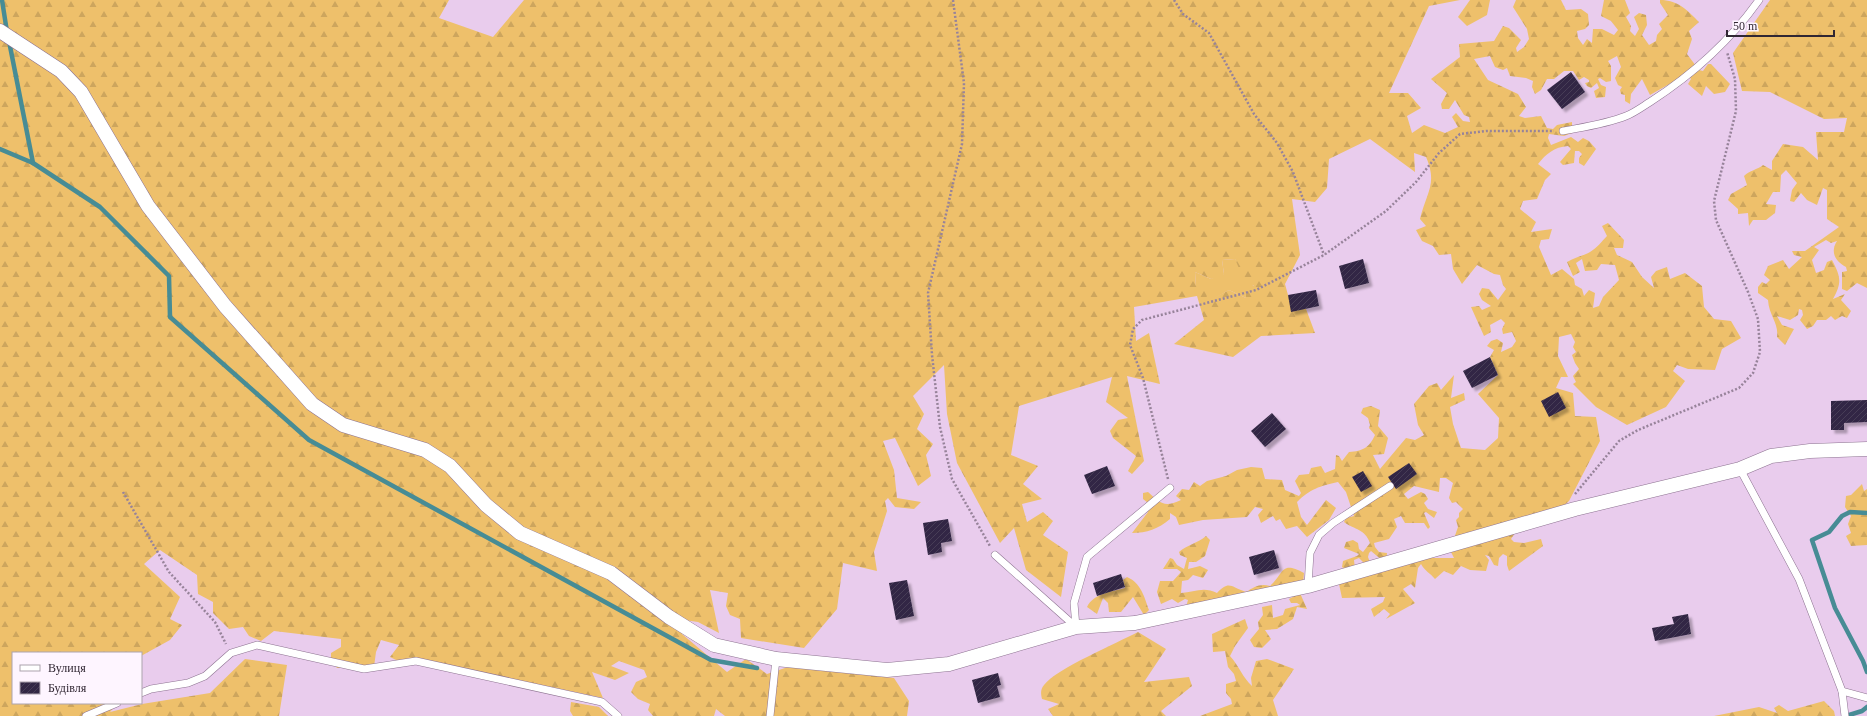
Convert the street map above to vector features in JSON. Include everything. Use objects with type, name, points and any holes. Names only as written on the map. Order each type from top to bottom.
[{"type":"street","points":[[0,31],[61,71],[81,92],[148,206],[225,306],[312,404],[343,424],[425,450],[450,466],[486,506],[520,533],[611,573],[669,617],[714,645],[776,659],[887,670],[949,664],[1076,627],[1135,623],[1308,586],[1575,509],[1740,469],[1771,456],[1810,451],[1867,449]]},
{"type":"lane","points":[[1563,131],[1601,124],[1627,116],[1694,71],[1724,42],[1759,0]]},
{"type":"lane","points":[[1740,469],[1799,579],[1842,691],[1845,716]]},
{"type":"lane","points":[[1308,586],[1310,553],[1319,535],[1333,523],[1390,486]]},
{"type":"lane","points":[[1076,627],[1074,603],[1087,557],[1170,488]]},
{"type":"lane","points":[[995,555],[1076,627]]},
{"type":"lane","points":[[142,692],[151,688],[188,683],[205,676],[231,653],[257,645],[364,669],[416,661],[602,702],[618,716]]},
{"type":"lane","points":[[770,716],[776,659]]},
{"type":"lane","points":[[1842,691],[1867,698]]},
{"type":"lane","points":[[86,716],[115,704]]},
{"type":"path","points":[[953,0],[964,83],[962,144],[928,293],[932,355],[940,427],[952,479],[995,555]]},
{"type":"path","points":[[1174,0],[1183,14],[1209,33],[1254,114],[1276,143],[1293,172],[1324,255]]},
{"type":"path","points":[[1575,509],[1576,494],[1619,441],[1638,430],[1739,388],[1753,373],[1760,352],[1758,320],[1748,292],[1716,220],[1714,201],[1736,111],[1735,79],[1724,42]]},
{"type":"path","points":[[1170,488],[1143,378],[1130,345],[1133,329],[1142,320],[1256,290],[1324,255],[1386,211],[1416,182],[1439,152],[1460,134],[1486,131],[1563,131]]},
{"type":"path","points":[[123,492],[169,572],[215,622],[231,653]]},
{"type":"green space","points":[[0,0],[449,0],[439,18],[493,37],[524,0],[1460,0],[1429,6],[1389,93],[1408,93],[1421,108],[1407,116],[1412,133],[1424,125],[1445,133],[1458,127],[1452,117],[1456,113],[1463,121],[1470,122],[1469,117],[1464,115],[1455,100],[1449,109],[1442,109],[1441,104],[1447,93],[1431,79],[1460,57],[1459,44],[1494,41],[1503,26],[1509,28],[1521,40],[1516,48],[1517,52],[1524,47],[1529,39],[1527,29],[1513,7],[1516,0],[1561,0],[1566,10],[1581,9],[1588,14],[1589,25],[1585,29],[1577,31],[1578,38],[1583,45],[1587,39],[1592,43],[1593,29],[1602,29],[1614,35],[1618,30],[1611,21],[1601,16],[1604,0],[1625,0],[1630,13],[1626,17],[1631,26],[1630,31],[1635,36],[1639,29],[1634,17],[1639,13],[1646,15],[1647,25],[1642,35],[1649,45],[1656,41],[1657,35],[1662,29],[1659,24],[1668,15],[1660,3],[1660,0],[1666,0],[1682,6],[1699,22],[1689,31],[1692,39],[1687,54],[1699,70],[1703,71],[1708,64],[1711,64],[1730,84],[1725,92],[1714,94],[1706,86],[1702,96],[1688,84],[1691,79],[1687,74],[1650,95],[1642,79],[1631,94],[1630,104],[1625,101],[1625,95],[1621,94],[1620,90],[1622,87],[1618,85],[1615,78],[1621,67],[1617,56],[1608,61],[1611,66],[1611,81],[1606,82],[1600,78],[1598,79],[1601,85],[1606,87],[1605,97],[1596,98],[1594,91],[1599,88],[1597,83],[1591,88],[1587,86],[1585,83],[1589,82],[1589,80],[1584,77],[1579,80],[1573,71],[1564,71],[1554,79],[1547,79],[1541,90],[1535,94],[1532,87],[1533,81],[1526,78],[1510,76],[1507,68],[1503,70],[1495,67],[1490,56],[1474,59],[1488,80],[1518,94],[1526,107],[1519,116],[1525,118],[1541,116],[1547,128],[1553,129],[1557,125],[1572,122],[1572,133],[1564,136],[1549,134],[1548,138],[1551,145],[1571,137],[1578,142],[1583,138],[1589,141],[1596,149],[1584,166],[1579,163],[1579,158],[1582,154],[1579,151],[1575,151],[1574,163],[1563,165],[1560,162],[1571,149],[1568,146],[1554,149],[1547,154],[1538,164],[1551,174],[1545,180],[1537,199],[1523,201],[1520,209],[1536,222],[1531,232],[1552,229],[1549,239],[1541,240],[1539,247],[1551,275],[1562,269],[1574,279],[1575,285],[1582,289],[1584,296],[1589,290],[1595,293],[1593,308],[1599,306],[1603,297],[1619,280],[1615,265],[1601,264],[1597,270],[1585,271],[1582,259],[1576,263],[1580,272],[1573,276],[1567,262],[1585,255],[1597,246],[1607,236],[1602,226],[1608,223],[1624,240],[1623,248],[1614,248],[1617,255],[1632,262],[1642,277],[1654,288],[1651,277],[1656,271],[1667,267],[1670,279],[1685,273],[1702,286],[1704,307],[1714,319],[1731,321],[1741,338],[1722,349],[1715,370],[1688,369],[1677,365],[1673,371],[1685,381],[1666,407],[1627,425],[1596,407],[1573,384],[1576,382],[1573,376],[1579,369],[1572,355],[1576,352],[1573,347],[1575,342],[1571,334],[1559,337],[1558,356],[1568,377],[1561,377],[1556,388],[1573,393],[1575,416],[1596,417],[1600,441],[1569,501],[1560,509],[1523,521],[1511,539],[1514,542],[1524,543],[1541,539],[1543,546],[1509,571],[1507,556],[1503,554],[1499,558],[1498,566],[1494,565],[1489,556],[1485,555],[1489,560],[1486,571],[1470,570],[1461,566],[1453,575],[1444,571],[1435,579],[1421,564],[1418,568],[1415,588],[1411,584],[1403,589],[1415,603],[1386,619],[1390,614],[1384,609],[1374,617],[1371,609],[1383,602],[1385,597],[1342,598],[1339,584],[1428,558],[1454,558],[1450,550],[1458,527],[1456,520],[1459,517],[1459,513],[1463,509],[1456,502],[1452,503],[1449,498],[1453,483],[1446,478],[1440,478],[1439,492],[1414,486],[1404,494],[1408,499],[1421,492],[1425,494],[1428,499],[1424,503],[1428,509],[1437,512],[1434,518],[1426,512],[1424,513],[1430,527],[1428,529],[1424,523],[1405,523],[1401,516],[1394,519],[1397,527],[1389,539],[1374,543],[1379,552],[1387,553],[1386,561],[1383,561],[1371,551],[1368,557],[1371,565],[1366,565],[1359,558],[1354,560],[1355,569],[1348,571],[1342,567],[1343,561],[1359,554],[1344,548],[1346,542],[1353,540],[1358,543],[1359,549],[1363,552],[1370,543],[1368,538],[1362,532],[1344,522],[1346,518],[1354,516],[1346,492],[1338,482],[1316,489],[1306,494],[1297,502],[1301,517],[1307,525],[1326,500],[1336,508],[1329,520],[1307,537],[1297,526],[1286,529],[1280,519],[1276,521],[1273,516],[1261,523],[1258,515],[1263,509],[1255,507],[1247,517],[1203,520],[1179,525],[1176,517],[1170,513],[1170,519],[1157,528],[1132,533],[1148,512],[1148,503],[1143,499],[1143,493],[1148,492],[1159,501],[1170,504],[1181,500],[1176,496],[1182,489],[1189,490],[1194,482],[1200,486],[1207,481],[1226,476],[1237,470],[1251,467],[1262,468],[1265,479],[1282,480],[1285,490],[1299,496],[1301,493],[1295,481],[1299,475],[1309,474],[1311,468],[1321,466],[1325,473],[1335,469],[1336,455],[1339,456],[1342,461],[1349,452],[1362,450],[1368,446],[1375,435],[1369,428],[1370,425],[1368,418],[1361,413],[1363,408],[1371,406],[1380,410],[1378,426],[1388,438],[1384,454],[1373,455],[1380,469],[1406,438],[1415,440],[1424,435],[1418,425],[1414,404],[1429,386],[1437,383],[1441,390],[1454,375],[1451,398],[1464,393],[1465,400],[1450,407],[1453,424],[1461,448],[1485,450],[1498,438],[1499,418],[1478,394],[1498,375],[1490,357],[1494,350],[1487,346],[1491,341],[1497,339],[1503,343],[1501,352],[1512,347],[1516,341],[1512,332],[1503,334],[1502,329],[1505,323],[1501,319],[1490,325],[1491,332],[1484,336],[1471,307],[1479,306],[1482,310],[1491,306],[1482,300],[1479,294],[1482,288],[1489,289],[1498,300],[1506,289],[1500,275],[1494,274],[1477,265],[1462,284],[1453,269],[1451,254],[1439,255],[1433,246],[1422,241],[1416,230],[1426,226],[1420,219],[1431,182],[1431,174],[1426,157],[1414,153],[1415,172],[1370,139],[1329,159],[1327,188],[1315,202],[1292,199],[1300,255],[1285,284],[1288,295],[1306,309],[1315,333],[1261,336],[1233,357],[1174,344],[1204,320],[1197,296],[1134,307],[1136,341],[1149,333],[1160,384],[1127,376],[1144,461],[1132,474],[1128,471],[1136,456],[1113,438],[1110,431],[1118,420],[1128,418],[1106,402],[1112,377],[1019,406],[1011,455],[1038,466],[1023,484],[1042,499],[1022,504],[1027,522],[1043,512],[1053,521],[1043,535],[1068,552],[1061,597],[1026,570],[1014,528],[1000,543],[957,463],[947,414],[944,365],[913,396],[924,414],[917,429],[933,444],[926,455],[931,476],[918,486],[895,438],[883,441],[894,470],[897,498],[921,502],[914,509],[895,507],[888,498],[885,501],[887,511],[874,552],[877,571],[843,563],[837,609],[804,648],[741,638],[740,619],[730,615],[726,606],[728,593],[710,590],[719,633],[698,622],[684,620],[682,634],[727,672],[746,659],[767,674],[788,667],[894,678],[909,701],[907,716],[725,716],[716,709],[714,716],[653,716],[648,710],[650,704],[638,699],[631,692],[636,682],[647,677],[644,670],[619,661],[611,666],[629,673],[615,680],[592,672],[603,698],[508,678],[398,661],[390,657],[399,645],[381,640],[376,652],[374,667],[337,668],[331,661],[331,653],[341,647],[341,639],[274,631],[261,641],[249,636],[243,627],[229,629],[213,613],[213,602],[198,594],[197,575],[160,550],[144,564],[180,597],[170,619],[182,625],[170,640],[142,655],[142,652],[12,652],[12,704],[117,704],[110,712],[142,704],[210,693],[245,659],[287,665],[279,716],[0,716]],"holes":[[[1235,259],[1244,280],[1254,286],[1246,287],[1246,298],[1229,290],[1206,302],[1208,287],[1196,286],[1195,272],[1211,279],[1220,278],[1224,274],[1222,260]]]},
{"type":"green space","points":[[1470,0],[1490,0],[1487,15],[1467,26],[1458,17]]},
{"type":"green space","points":[[1770,0],[1867,0],[1867,288],[1857,283],[1847,291],[1842,289],[1842,272],[1847,271],[1846,267],[1836,259],[1835,256],[1834,249],[1837,241],[1831,243],[1826,240],[1814,247],[1819,250],[1812,260],[1816,273],[1824,270],[1827,262],[1832,260],[1839,276],[1838,289],[1833,299],[1845,294],[1841,300],[1851,311],[1847,318],[1842,316],[1835,320],[1831,316],[1826,320],[1817,320],[1813,326],[1807,329],[1800,320],[1803,315],[1802,310],[1799,309],[1798,315],[1790,320],[1777,316],[1782,325],[1794,329],[1785,345],[1777,337],[1777,328],[1770,311],[1768,300],[1758,293],[1758,287],[1762,282],[1766,284],[1770,280],[1764,275],[1768,266],[1783,260],[1789,269],[1802,257],[1794,255],[1792,251],[1805,251],[1839,227],[1827,219],[1827,190],[1823,188],[1817,205],[1807,200],[1801,193],[1794,202],[1790,201],[1792,190],[1797,183],[1786,170],[1781,175],[1780,192],[1773,192],[1766,204],[1776,205],[1775,213],[1766,220],[1753,220],[1749,226],[1748,213],[1738,214],[1738,209],[1728,200],[1731,194],[1747,185],[1744,176],[1746,174],[1763,165],[1772,170],[1772,161],[1783,144],[1803,147],[1818,160],[1816,132],[1844,132],[1847,118],[1824,119],[1770,92],[1742,91],[1733,53]]},
{"type":"green space","points":[[1235,259],[1254,287],[1246,298],[1229,290],[1206,303],[1196,286],[1195,272],[1211,279],[1224,274],[1222,260]]},
{"type":"green space","points":[[1862,484],[1864,491],[1867,489],[1867,545],[1851,546],[1846,536],[1851,533],[1848,524],[1851,516],[1845,507],[1846,496],[1851,495]]},
{"type":"green space","points":[[1206,536],[1210,540],[1205,556],[1196,562],[1189,562],[1188,569],[1200,566],[1208,570],[1203,578],[1193,575],[1188,580],[1182,581],[1181,593],[1208,590],[1217,593],[1227,586],[1246,592],[1260,585],[1270,586],[1286,568],[1296,569],[1304,573],[1303,583],[1272,592],[1263,588],[1249,594],[1186,607],[1188,600],[1185,599],[1178,603],[1172,599],[1161,604],[1157,592],[1160,581],[1173,581],[1181,572],[1177,569],[1163,569],[1170,558],[1184,569],[1187,558],[1180,555],[1179,552]]},
{"type":"green space","points":[[1127,577],[1139,586],[1144,595],[1149,610],[1144,615],[1133,597],[1121,612],[1109,612],[1108,603],[1103,598],[1097,614],[1087,607],[1090,602],[1098,596],[1125,588],[1123,580]]},
{"type":"green space","points":[[1300,593],[1307,609],[1297,607],[1293,619],[1277,629],[1265,630],[1271,639],[1262,648],[1254,647],[1250,640],[1259,629],[1258,622],[1263,615],[1262,607],[1272,605],[1273,618],[1283,615],[1285,609],[1300,605],[1297,603],[1291,603],[1289,599]]},
{"type":"green space","points":[[1245,619],[1248,628],[1235,646],[1230,656],[1249,683],[1252,686],[1251,678],[1256,661],[1267,659],[1294,669],[1273,700],[1278,716],[1200,716],[1232,704],[1231,699],[1226,693],[1226,684],[1236,681],[1234,674],[1228,667],[1225,651],[1213,652],[1212,634]]},
{"type":"green space","points":[[1138,632],[1166,649],[1144,682],[1189,677],[1192,686],[1161,711],[1166,716],[1053,716],[1048,709],[1059,704],[1042,699],[1041,690],[1044,685],[1073,664]]},
{"type":"green space","points":[[1824,701],[1834,711],[1835,716],[1714,716],[1759,707],[1777,713],[1774,708],[1779,705],[1788,711]]},
{"type":"green space","points":[[571,702],[599,707],[608,716],[573,716],[570,711]]},
{"type":"building","points":[[1571,72],[1585,92],[1562,109],[1547,90]]},
{"type":"building","points":[[1363,259],[1369,283],[1345,289],[1339,266]]},
{"type":"building","points":[[1316,290],[1319,306],[1291,312],[1288,295]]},
{"type":"building","points":[[1490,357],[1498,375],[1472,388],[1463,371]]},
{"type":"building","points":[[1558,392],[1566,408],[1549,417],[1541,401]]},
{"type":"building","points":[[1867,400],[1867,422],[1844,423],[1844,430],[1831,430],[1831,401]]},
{"type":"building","points":[[1272,413],[1286,429],[1265,447],[1251,431]]},
{"type":"building","points":[[1409,463],[1417,474],[1396,489],[1388,477]]},
{"type":"building","points":[[1107,466],[1115,486],[1092,494],[1084,475]]},
{"type":"building","points":[[1363,471],[1372,486],[1361,492],[1352,477]]},
{"type":"building","points":[[948,519],[952,541],[941,543],[942,552],[928,555],[923,523]]},
{"type":"building","points":[[1274,550],[1279,568],[1254,575],[1249,557]]},
{"type":"building","points":[[1121,574],[1125,587],[1097,596],[1093,583]]},
{"type":"building","points":[[907,580],[914,616],[896,620],[889,583]]},
{"type":"building","points":[[1688,614],[1691,634],[1655,641],[1652,628],[1674,624],[1672,617]]},
{"type":"building","points":[[998,673],[1001,685],[997,686],[1000,697],[978,703],[972,680]]},
{"type":"waterway","points":[[2,0],[7,32]]},
{"type":"waterway","points":[[9,41],[33,163]]},
{"type":"waterway","points":[[0,149],[33,163],[100,207],[169,276],[170,317],[309,440],[711,660],[757,668]]},
{"type":"waterway","points":[[1867,513],[1850,512],[1842,516],[1829,532],[1812,540],[1835,608],[1863,661],[1867,672]]},
{"type":"waterway","points":[[1846,716],[1862,711],[1867,707]]}]
